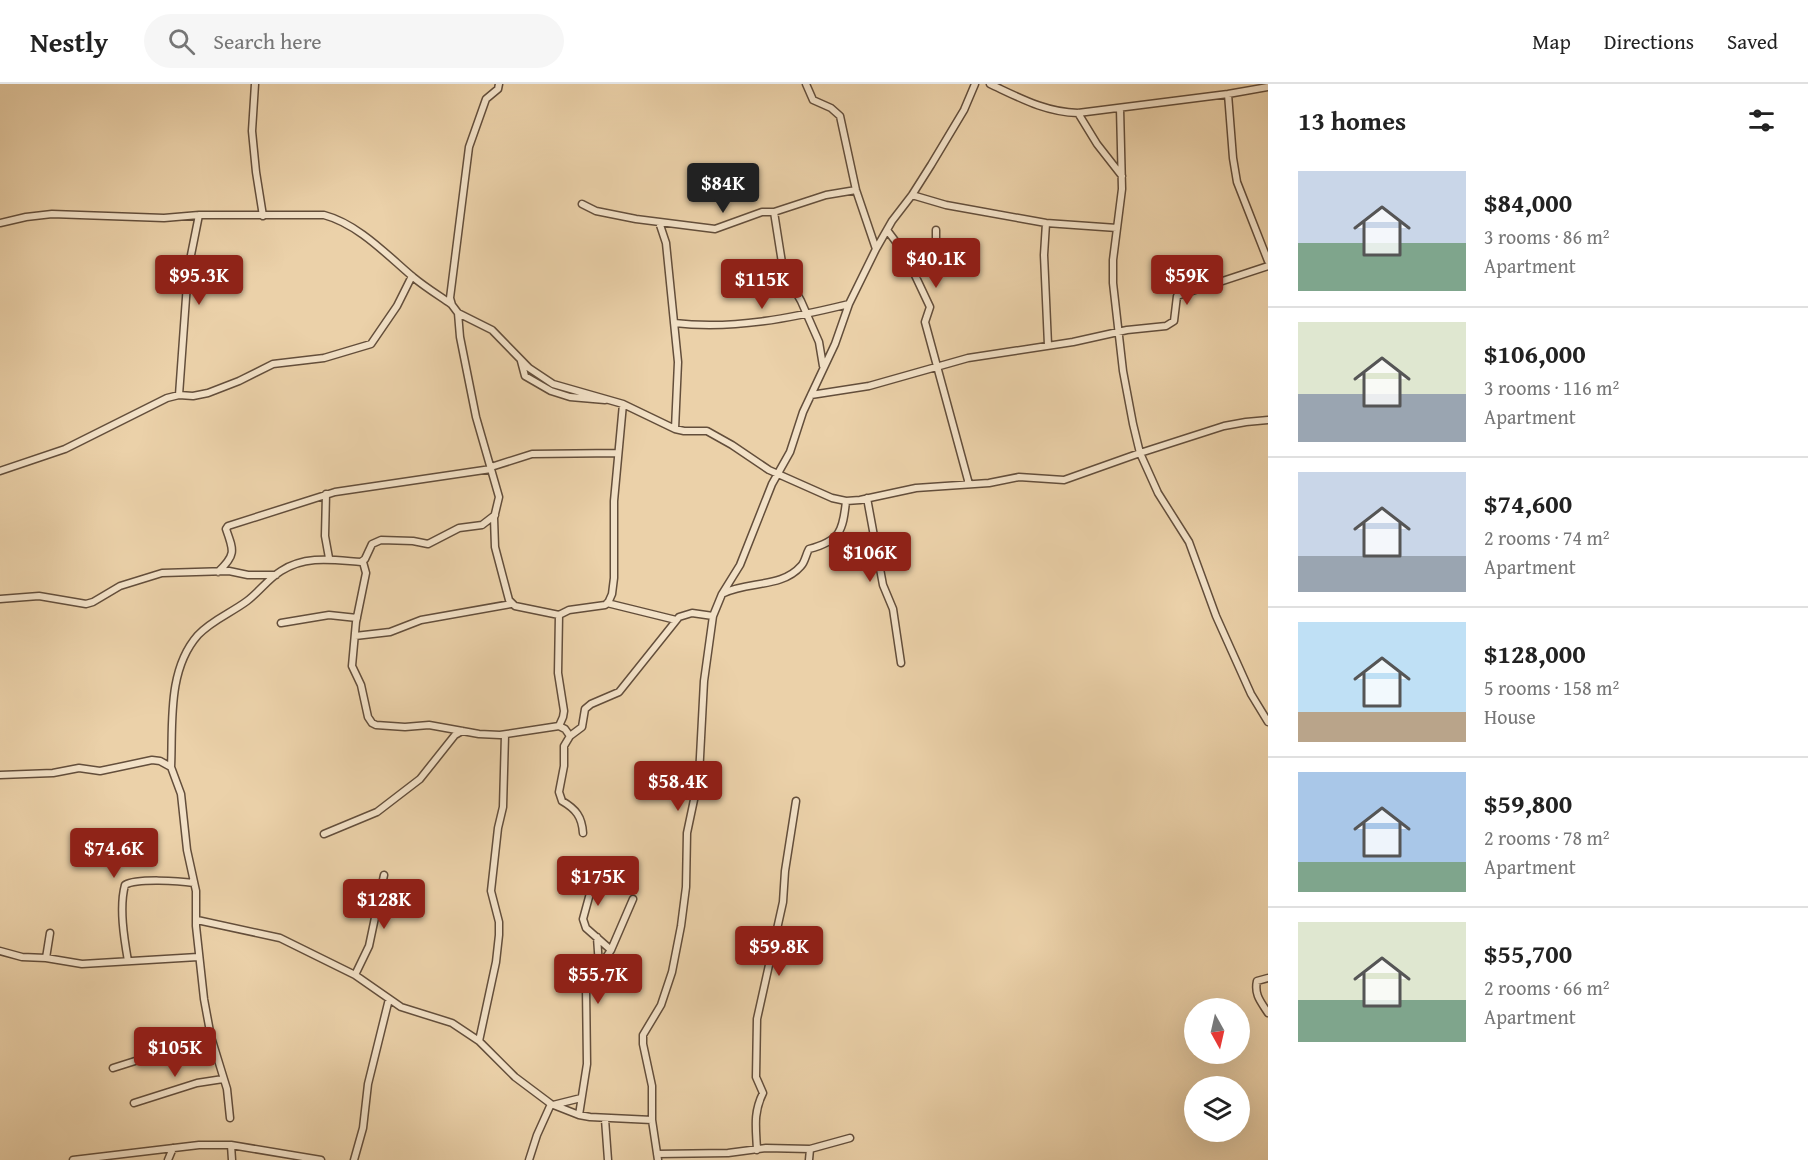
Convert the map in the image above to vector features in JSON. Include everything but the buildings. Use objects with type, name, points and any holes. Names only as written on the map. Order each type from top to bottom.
[{"type":"street","points":[[255,84],[252,131],[263,216]]},
{"type":"street","points":[[452,305],[450,298],[453,265],[469,147],[486,99],[498,89],[499,84]]},
{"type":"street","points":[[806,84],[813,100],[840,114],[856,190],[876,249]]},
{"type":"street","points":[[850,1138],[810,1149],[658,1157],[652,1120],[652,1086],[643,1035],[662,1005],[672,972],[681,926],[686,887],[687,833],[699,776],[704,681],[713,616],[722,594],[740,565],[777,474],[790,452],[823,366],[835,344],[849,304],[876,249],[964,110],[975,84]]},
{"type":"street","points":[[990,84],[1033,105],[1063,113],[1120,108],[1268,87]]},
{"type":"street","points":[[1228,94],[1237,182],[1268,261]]},
{"type":"street","points":[[1120,108],[1122,189],[1113,283],[1129,406],[1140,453],[1158,493],[1189,542],[1216,616],[1251,694],[1268,722]]},
{"type":"street","points":[[1078,113],[1097,144],[1122,176]]},
{"type":"street","points":[[582,204],[596,212],[715,229],[762,212],[774,212],[826,195],[856,190]]},
{"type":"street","points":[[912,195],[946,205],[1046,223],[1117,228]]},
{"type":"street","points":[[774,212],[781,247],[781,263],[807,314],[822,351],[823,366]]},
{"type":"street","points":[[0,223],[52,214],[164,218],[304,213],[330,216],[383,250],[412,276],[452,305],[458,313],[492,330],[529,368],[553,384],[623,404],[675,429],[710,432],[777,474],[832,498],[846,501],[916,488],[1019,477],[1064,480],[1224,426],[1268,420]]},
{"type":"street","points":[[179,395],[188,270],[199,215]]},
{"type":"street","points":[[659,222],[666,243],[679,378],[675,429]]},
{"type":"street","points":[[1046,223],[1044,255],[1048,345]]},
{"type":"street","points":[[887,230],[900,246],[931,309],[925,322],[969,484]]},
{"type":"street","points":[[916,276],[936,254],[936,231]]},
{"type":"street","points":[[811,395],[869,386],[968,358],[1171,324],[1175,318],[1177,296],[1268,266]]},
{"type":"street","points":[[0,471],[53,454],[167,398],[208,393],[273,364],[324,358],[371,344],[397,306],[412,276]]},
{"type":"street","points":[[674,323],[726,326],[807,314],[849,304]]},
{"type":"street","points":[[458,313],[460,337],[474,410],[500,500],[495,515],[496,557],[511,604]]},
{"type":"street","points":[[608,603],[612,594],[615,566],[614,501],[623,404]]},
{"type":"street","points":[[218,572],[233,554],[231,540],[226,529],[228,526],[326,494],[491,468],[532,454],[618,453]]},
{"type":"street","points":[[326,494],[325,536],[329,558]]},
{"type":"street","points":[[867,498],[881,578],[893,609],[901,663]]},
{"type":"street","points":[[722,594],[740,586],[775,581],[792,574],[802,565],[809,549],[825,546],[836,535],[844,519],[846,501]]},
{"type":"street","points":[[495,515],[482,525],[459,528],[428,544],[413,541],[372,543],[363,562],[366,573],[357,618],[352,666],[360,685],[368,717],[372,723],[405,727],[429,725],[479,734],[505,735],[559,726],[565,729],[570,736]]},
{"type":"street","points":[[230,1118],[227,1089],[211,1037],[198,957],[194,883],[181,794],[171,767],[175,688],[183,662],[192,644],[208,626],[245,603],[276,574],[300,563],[329,558],[363,562]]},
{"type":"street","points":[[0,599],[39,596],[86,604],[120,586],[157,574],[229,571],[248,575],[276,574]]},
{"type":"street","points":[[355,636],[390,632],[410,623],[511,604],[559,615],[569,610],[608,603],[676,620]]},
{"type":"street","points":[[583,833],[579,816],[561,801],[559,796],[564,766],[564,746],[570,736],[582,728],[585,709],[595,702],[614,695],[622,688],[676,620],[684,614],[713,616]]},
{"type":"street","points":[[281,623],[329,615],[357,618]]},
{"type":"street","points":[[559,615],[558,673],[564,711],[559,726]]},
{"type":"street","points":[[324,834],[377,812],[420,779],[455,735],[463,730]]},
{"type":"street","points":[[479,1041],[496,962],[499,935],[491,891],[498,828],[504,807],[505,735]]},
{"type":"street","points":[[0,775],[52,773],[79,768],[100,771],[152,760],[160,760],[171,767]]},
{"type":"street","points":[[757,1150],[757,1106],[763,1093],[756,1077],[757,1019],[783,902],[785,871],[796,801]]},
{"type":"street","points":[[595,862],[584,919],[586,928],[611,950]]},
{"type":"street","points":[[355,975],[369,946],[384,875]]},
{"type":"street","points":[[128,961],[124,930],[125,885],[129,882],[147,881],[194,883]]},
{"type":"street","points":[[579,1115],[588,1037],[584,994],[588,982],[611,950],[633,899]]},
{"type":"street","points":[[197,920],[280,938],[355,975],[389,999],[416,1013],[452,1023],[479,1041],[515,1077],[552,1104],[579,1115],[605,1119],[652,1120]]},
{"type":"street","points":[[46,958],[50,933]]},
{"type":"street","points":[[597,937],[599,966]]},
{"type":"street","points":[[0,951],[22,957],[82,964],[198,957]]},
{"type":"street","points":[[1268,978],[1256,981],[1256,991],[1268,1013]]},
{"type":"street","points":[[354,1160],[363,1128],[368,1084],[389,999]]},
{"type":"street","points":[[113,1068],[211,1037]]},
{"type":"street","points":[[134,1103],[197,1083],[223,1079]]},
{"type":"street","points":[[552,1104],[581,1098]]},
{"type":"street","points":[[529,1160],[537,1135],[552,1104]]},
{"type":"street","points":[[605,1119],[608,1160]]},
{"type":"street","points":[[73,1160],[199,1145],[231,1145],[321,1160]]},
{"type":"street","points":[[231,1145],[232,1160]]},
{"type":"street","points":[[168,1160],[173,1148]]},
{"type":"street","points":[[809,1160],[810,1149]]}]
